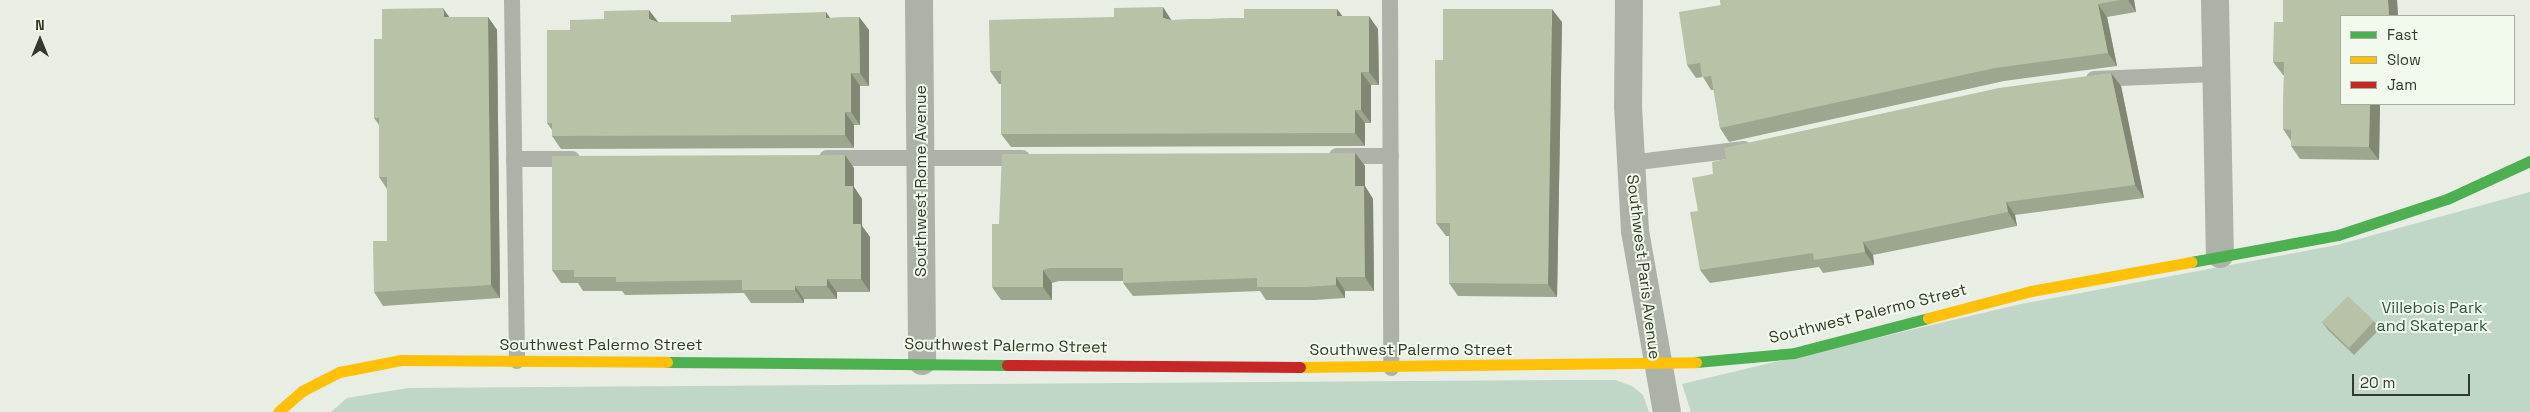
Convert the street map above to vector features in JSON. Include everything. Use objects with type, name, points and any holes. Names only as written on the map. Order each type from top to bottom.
[{"type":"street","name":"Southwest Rome Avenue","points":[[919,0],[922,361]]},
{"type":"street","name":"Southwest Paris Avenue","points":[[1629,0],[1630,163],[1655,363],[1667,412]]},
{"type":"street","points":[[2215,0],[2220,254]]},
{"type":"street","name":"Southwest Palermo Street","points":[[278,412],[302,391],[339,372],[401,360],[922,361],[1392,368],[1743,361],[1794,353],[1954,309],[2220,254],[2338,235],[2447,199],[2530,162]]},
{"type":"lane","points":[[512,0],[517,361]]},
{"type":"lane","points":[[1390,0],[1392,368]]},
{"type":"lane","points":[[2077,81],[2134,74],[2216,74]]},
{"type":"lane","points":[[1630,163],[1766,145]]},
{"type":"lane","points":[[1323,156],[1392,156]]},
{"type":"lane","points":[[811,158],[1038,158]]},
{"type":"lane","points":[[514,160],[594,159]]},
{"type":"green space","name":"Villebois Park and Skatepark","points":[[2530,192],[2530,412],[1691,412],[1682,384],[2021,304],[2337,245]]},
{"type":"green space","points":[[1615,380],[1632,386],[1643,395],[1649,412],[331,412],[347,398],[408,388]]},
{"type":"building","points":[[1720,0],[2120,0],[2098,4],[2108,53],[1995,68],[1720,128],[1711,76],[1702,77],[1700,63],[1687,65],[1679,12],[1721,5]]},
{"type":"building","points":[[2283,0],[2388,0],[2389,15],[2340,15],[2340,105],[2370,105],[2369,147],[2291,146],[2291,130],[2283,129],[2284,62],[2273,62],[2274,22],[2283,22]]},
{"type":"building","points":[[1163,7],[1163,18],[1171,20],[1244,18],[1244,9],[1337,9],[1337,16],[1369,16],[1369,72],[1361,72],[1361,110],[1355,110],[1355,133],[1001,134],[1001,71],[990,71],[989,20],[1114,17],[1114,8]]},
{"type":"building","points":[[443,8],[444,17],[488,17],[491,285],[374,292],[373,241],[387,241],[387,177],[379,177],[379,118],[374,118],[374,39],[382,39],[382,9]]},
{"type":"building","points":[[1443,9],[1552,9],[1548,284],[1449,283],[1450,223],[1436,223],[1435,60],[1443,60]]},
{"type":"building","points":[[649,10],[649,19],[657,22],[731,22],[731,15],[826,12],[826,18],[859,17],[860,73],[851,73],[851,112],[845,112],[845,135],[552,136],[552,123],[547,123],[547,30],[570,30],[570,20],[604,19],[604,11]]},
{"type":"building","points":[[2111,73],[2135,185],[2006,202],[2008,212],[1863,242],[1865,252],[1814,260],[1813,253],[1700,270],[1690,212],[1698,211],[1692,178],[1713,174],[1712,162],[1726,159],[1724,148],[1999,88]]},
{"type":"building","points":[[1355,153],[1355,186],[1364,186],[1365,277],[1336,277],[1336,285],[1257,287],[1257,278],[1123,283],[1123,268],[1050,268],[1043,270],[1043,287],[992,287],[992,224],[999,224],[1002,154]]},
{"type":"building","points":[[845,155],[845,186],[853,186],[853,224],[861,224],[861,279],[827,279],[827,286],[795,286],[795,290],[742,290],[742,280],[616,282],[616,277],[574,277],[574,270],[552,270],[552,156]]},
{"type":"building","points":[[2348,296],[2374,321],[2349,348],[2322,322]]},
{"type":"traffic: fast","points":[[2191,262],[2338,235],[2447,199],[2530,161]]},
{"type":"traffic: fast","points":[[1696,362],[1794,353],[1928,318]]},
{"type":"traffic: fast","points":[[667,362],[1007,365]]},
{"type":"traffic: slow","points":[[1928,318],[2031,291],[2191,262]]},
{"type":"traffic: slow","points":[[278,412],[302,391],[339,372],[401,360],[667,362]]},
{"type":"traffic: slow","points":[[1300,367],[1696,362]]},
{"type":"traffic: jam","points":[[1007,365],[1300,367]]}]
